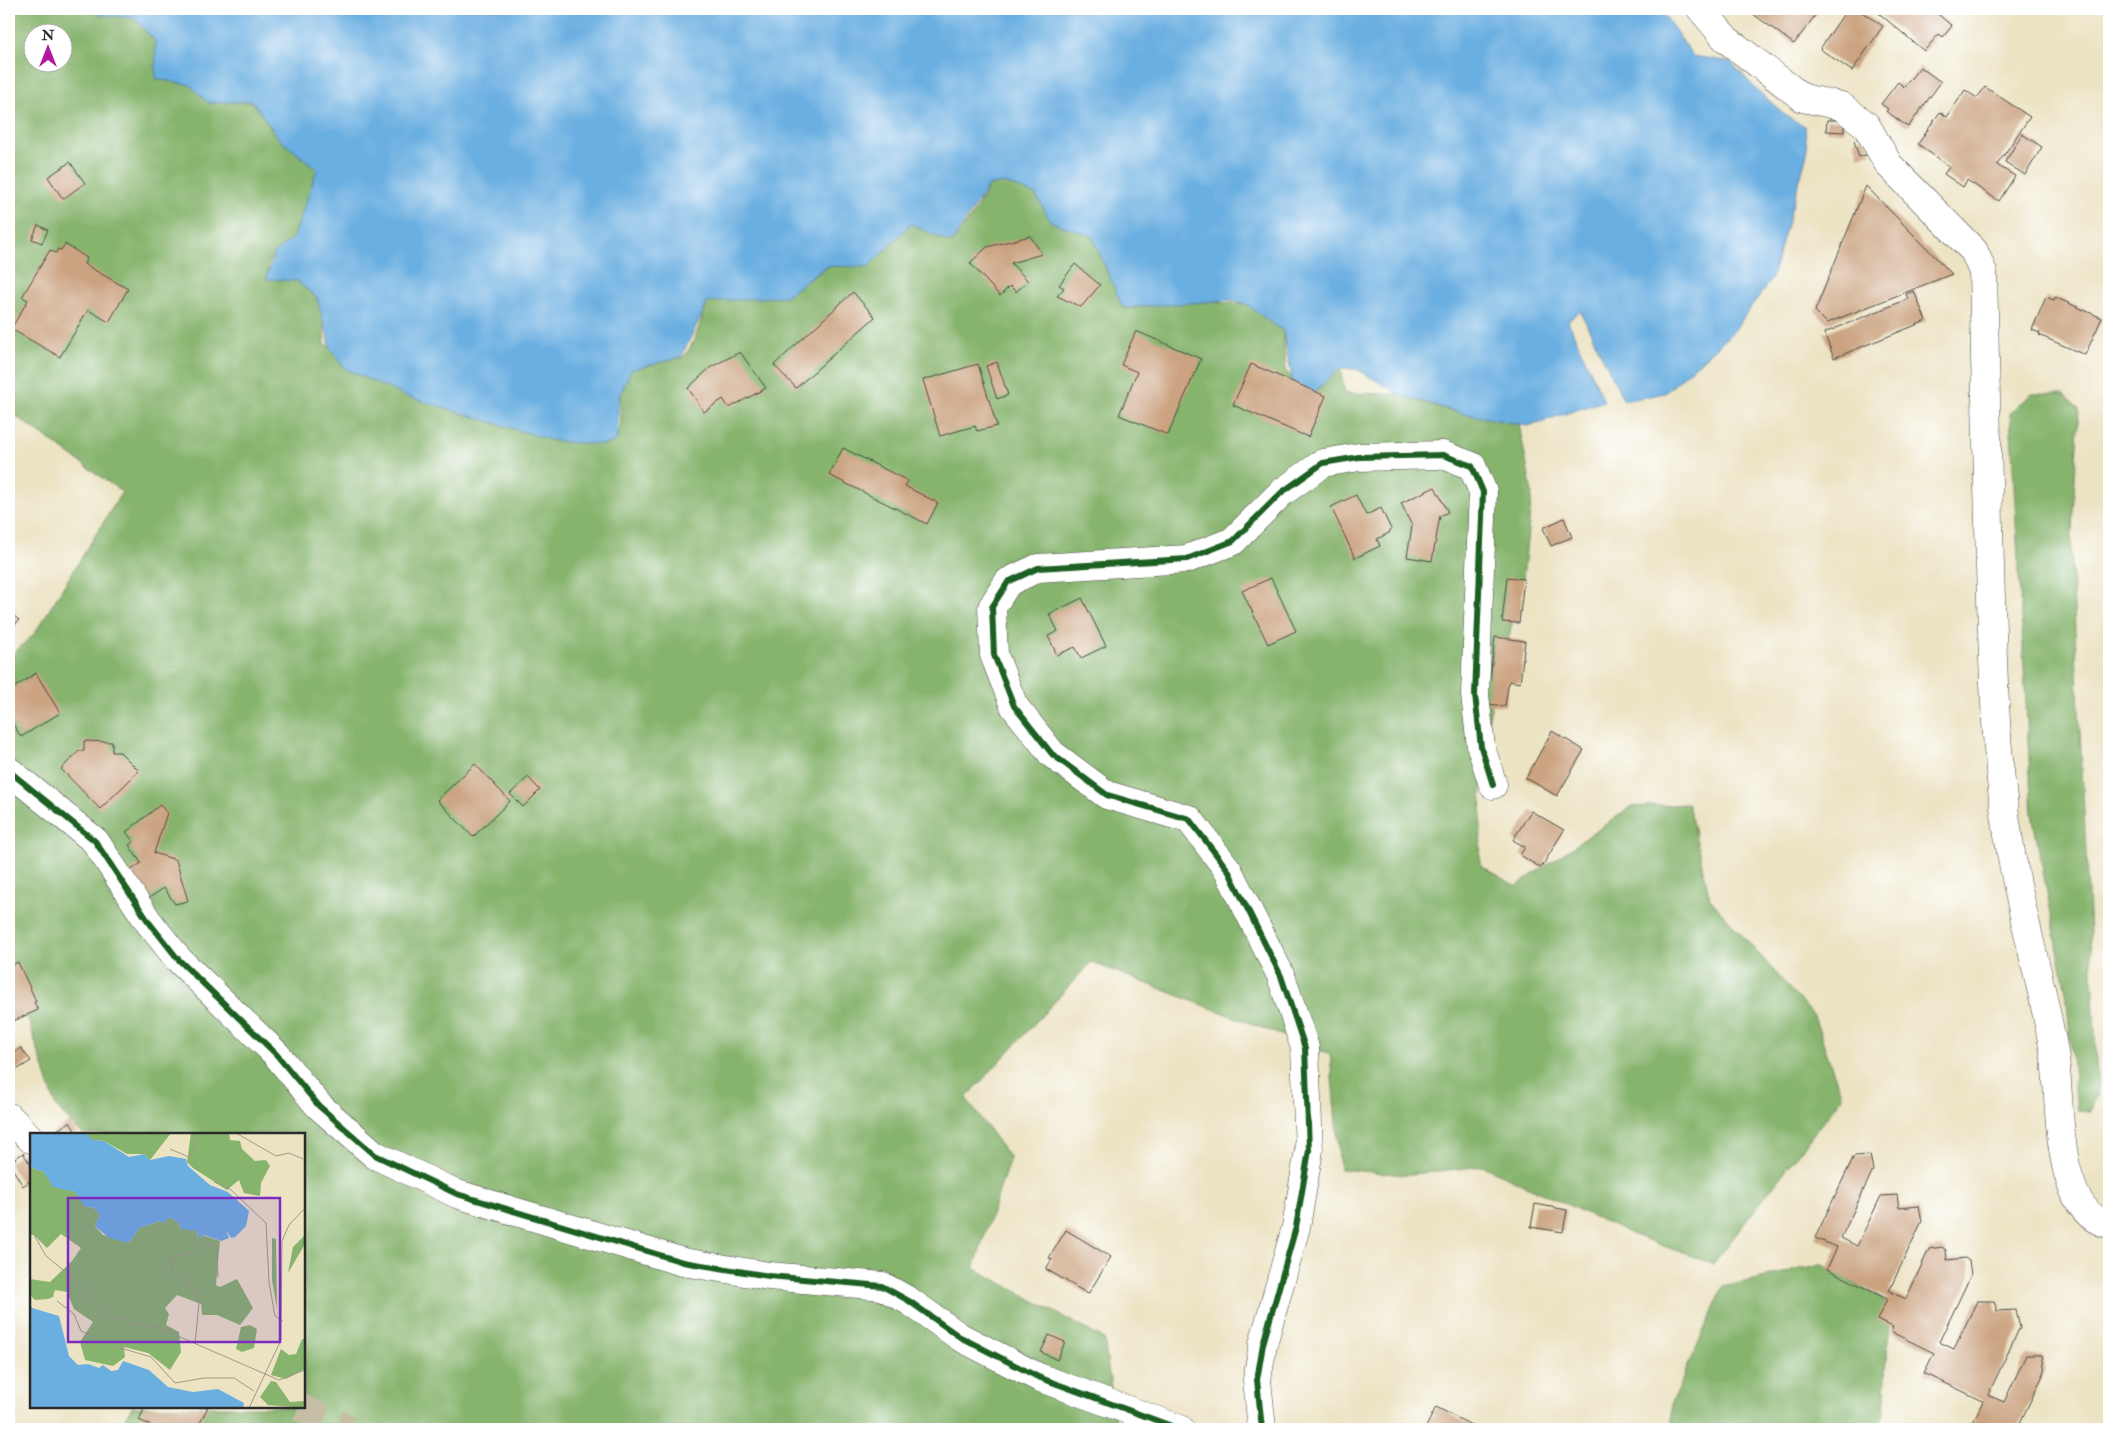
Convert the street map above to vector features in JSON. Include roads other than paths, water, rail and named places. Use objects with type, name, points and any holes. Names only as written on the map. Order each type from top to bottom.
[{"type":"street","points":[[1700,9],[1726,39],[1803,98],[1841,106],[1866,125],[1889,166],[1974,251],[1983,272],[1994,697],[2009,841],[2055,1054],[2062,1141],[2069,1177],[2081,1206],[2099,1222],[2109,1224]]},
{"type":"street","points":[[1262,1429],[1258,1380],[1264,1344],[1296,1227],[1309,1150],[1305,1048],[1281,976],[1228,870],[1189,819],[1107,795],[1052,754],[1014,706],[994,654],[992,607],[1008,582],[1038,568],[1187,559],[1233,541],[1281,493],[1323,464],[1359,457],[1443,455],[1472,466],[1483,492],[1475,695],[1481,747],[1493,785]]},
{"type":"street","points":[[9,772],[95,841],[148,921],[178,959],[276,1054],[319,1106],[375,1155],[457,1194],[683,1262],[769,1276],[882,1286],[910,1301],[960,1337],[1038,1377],[1180,1429]]},
{"type":"street","points":[[9,1117],[30,1138]]},
{"type":"water","points":[[98,9],[1660,9],[1693,56],[1731,62],[1755,88],[1789,118],[1805,126],[1807,154],[1772,278],[1734,331],[1665,393],[1624,401],[1580,311],[1568,321],[1604,401],[1528,426],[1460,413],[1400,395],[1357,369],[1340,368],[1307,399],[1296,399],[1283,331],[1246,304],[1231,300],[1123,308],[1092,236],[1051,222],[1036,195],[1005,183],[988,186],[951,243],[911,224],[868,267],[827,266],[786,296],[708,302],[681,357],[631,370],[619,397],[617,440],[605,445],[554,441],[405,396],[344,368],[331,349],[317,298],[297,281],[266,279],[274,253],[294,237],[317,169],[280,140],[252,101],[208,103],[190,85],[156,79],[155,41],[134,18],[99,15]]},
{"type":"tunnel","points":[[301,1408],[349,1429]]}]
